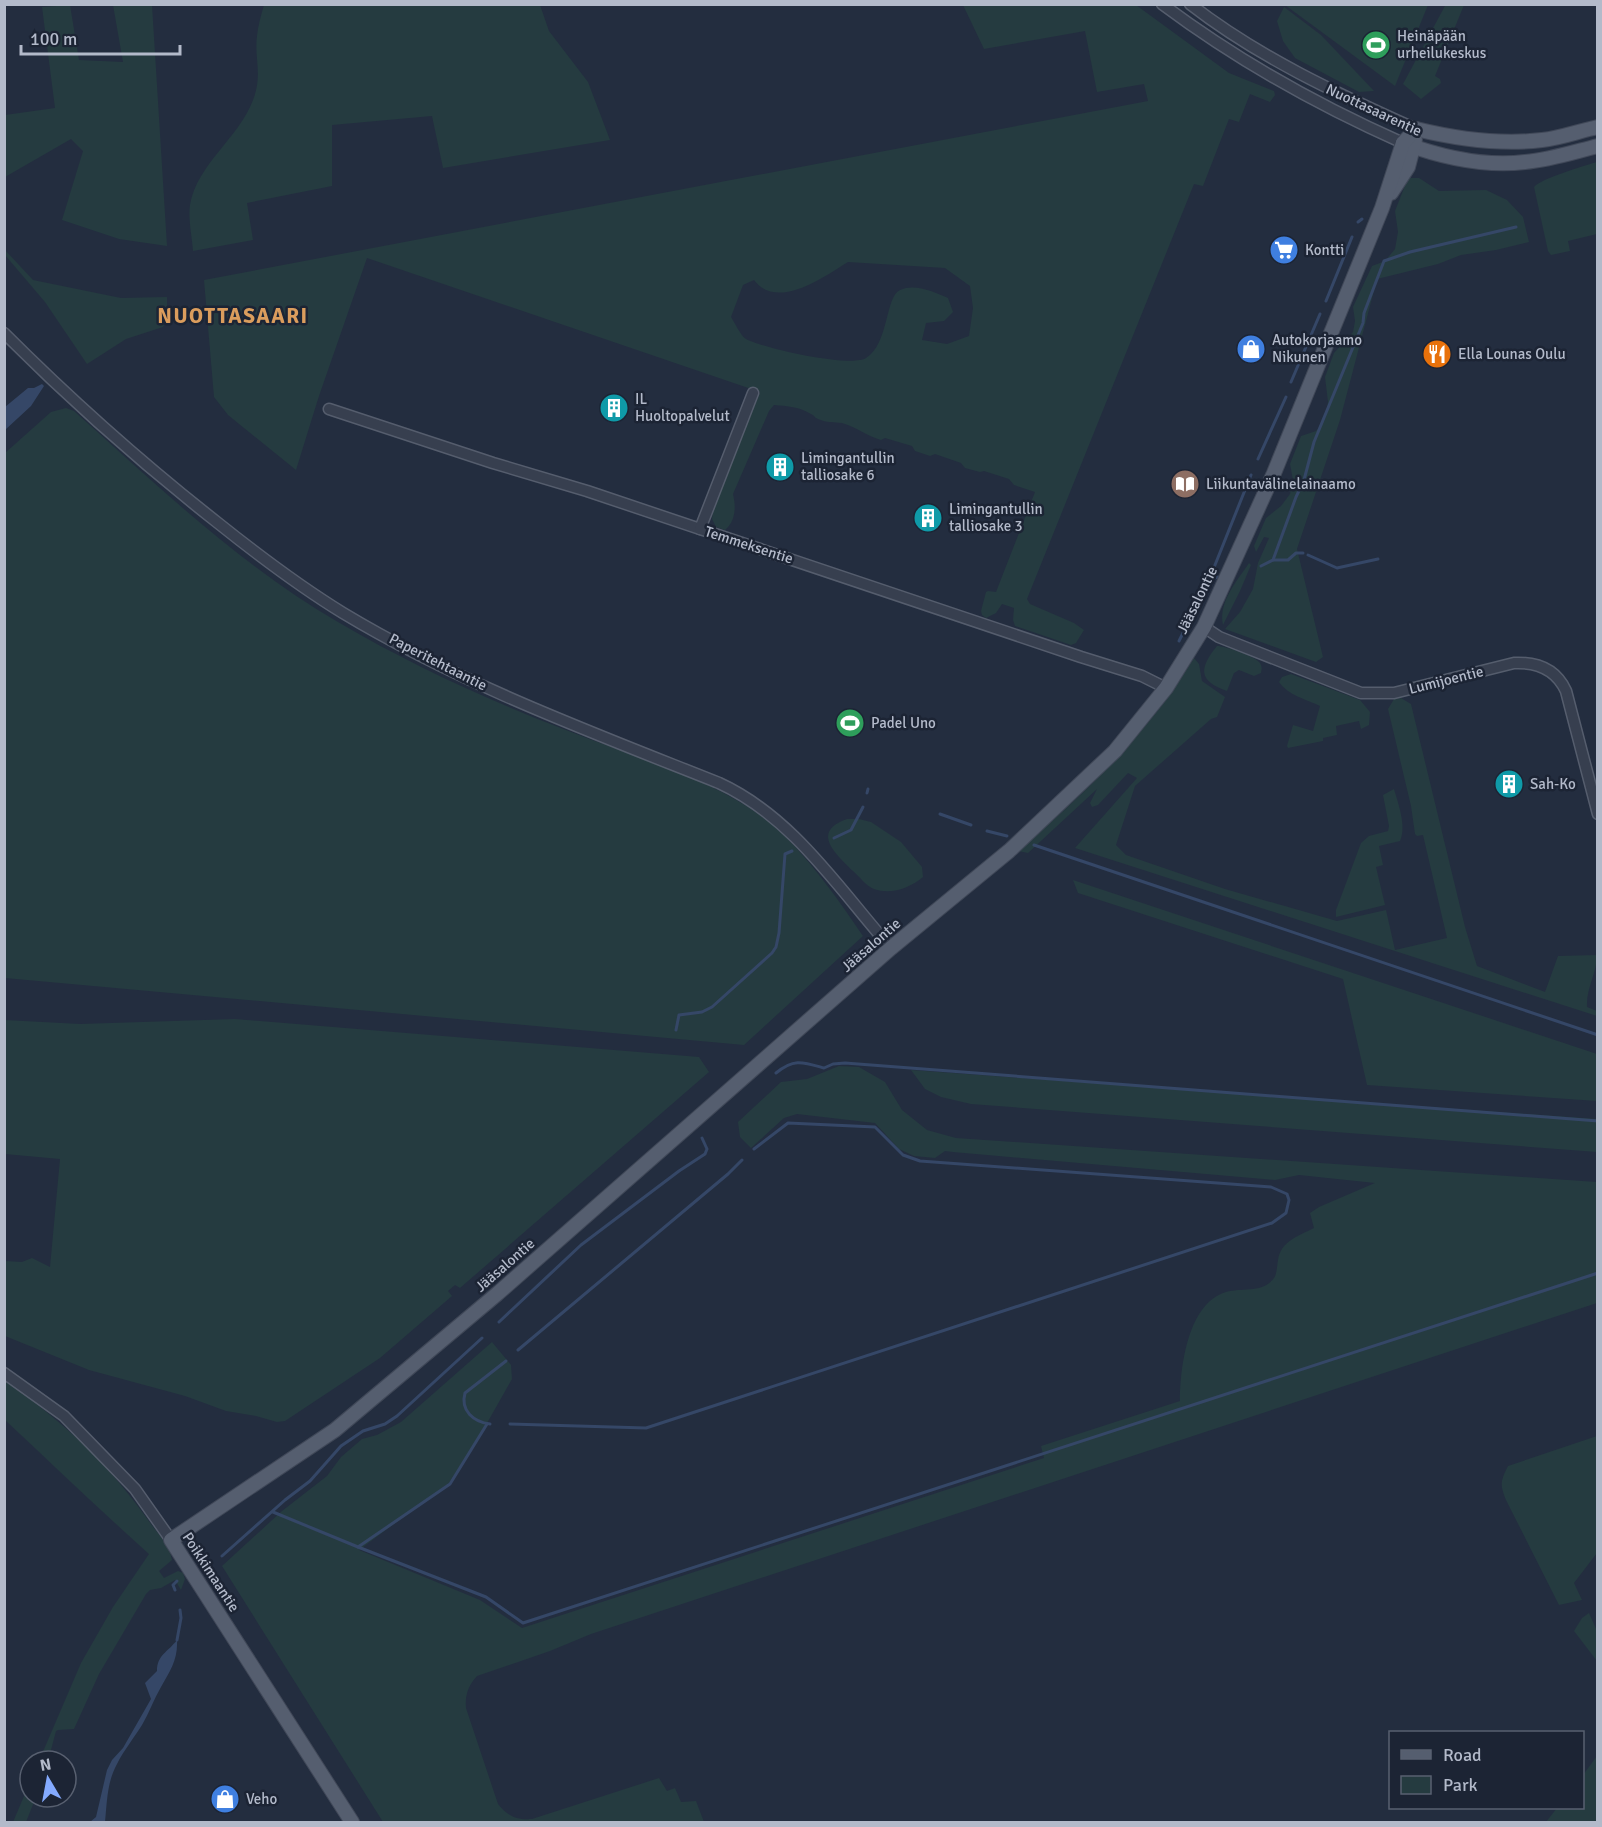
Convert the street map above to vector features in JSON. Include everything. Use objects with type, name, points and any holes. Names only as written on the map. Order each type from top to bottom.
[{"type":"main road","name":"Nuottasaarentie","points":[[1416,129],[1477,140],[1527,141],[1544,140],[1598,127]]},
{"type":"main road","name":"Jääsalontie","points":[[171,1540],[335,1430],[497,1294],[891,948],[1009,851],[1115,751],[1166,688],[1204,627],[1274,473],[1416,129]]},
{"type":"main road","name":"Nuottasaarentie","points":[[1409,145],[1450,158],[1502,163],[1526,162],[1598,146]]},
{"type":"main road","name":"Poikkimaantie","points":[[171,1540],[351,1822]]},
{"type":"street","name":"Nuottasaarentie","points":[[1162,4],[1208,39],[1280,82],[1409,145]]},
{"type":"street","name":"Nuottasaarentie","points":[[1190,4],[1254,48],[1416,129]]},
{"type":"street","name":"Paperitehtaantie","points":[[4,333],[152,471],[285,576],[343,613],[442,667],[526,705],[735,790],[763,808],[809,851],[891,948]]},
{"type":"street","points":[[700,528],[753,393]]},
{"type":"street","name":"Temmeksentie","points":[[329,410],[700,528],[1142,676],[1166,688]]},
{"type":"street","name":"Lumijoentie","points":[[1204,627],[1219,637],[1361,693],[1394,693],[1514,663],[1529,662],[1544,668],[1555,674],[1566,691],[1597,812]]},
{"type":"street","name":"Poikkimaantie","points":[[4,1373],[64,1416],[135,1489],[171,1540]]},
{"type":"green space","name":"Heinäpään urheilukeskus","points":[[1428,4],[1395,86],[1285,5]]},
{"type":"green space","points":[[1446,4],[1464,5],[1435,76],[1440,79],[1441,83],[1421,99],[1403,84]]},
{"type":"green space","points":[[70,5],[79,60],[123,62],[113,5],[152,5],[167,246],[119,239],[62,220],[83,151],[71,139],[5,177],[5,115],[55,108],[42,7]]},
{"type":"green space","points":[[264,5],[540,5],[549,31],[588,82],[610,140],[443,168],[432,116],[332,125],[332,186],[247,203],[253,240],[193,251],[190,205],[194,190],[209,164],[247,114],[256,91],[257,36]]},
{"type":"green space","points":[[963,5],[1136,5],[1229,73],[1274,91],[1275,95],[1270,102],[1250,94],[1239,122],[1229,119],[1203,186],[1194,184],[1027,599],[1030,604],[1074,623],[1084,630],[1076,643],[1071,645],[1015,626],[1014,608],[1002,604],[996,613],[986,618],[982,615],[986,592],[996,592],[1035,492],[1014,485],[1009,479],[965,468],[961,463],[935,454],[930,456],[915,451],[912,446],[885,438],[881,440],[842,423],[821,420],[798,408],[774,405],[769,411],[733,494],[735,508],[733,518],[725,530],[716,527],[712,519],[713,510],[760,392],[367,258],[296,470],[228,415],[214,397],[204,280],[1148,101],[1144,84],[1097,92],[1085,31],[984,49]],"holes":[[[848,262],[945,268],[970,286],[973,308],[969,336],[947,344],[922,340],[926,323],[944,321],[953,312],[948,298],[912,287],[895,294],[879,342],[866,358],[857,360],[843,361],[807,356],[755,343],[744,337],[731,317],[743,285],[754,280],[764,289],[788,292],[814,282]]]},
{"type":"green space","points":[[1284,7],[1321,35],[1374,91],[1359,92],[1295,58],[1283,41],[1277,21]]},
{"type":"green space","points":[[1597,162],[1597,234],[1568,241],[1570,251],[1551,255],[1548,251],[1534,187],[1554,176]]},
{"type":"green space","points":[[1408,178],[1419,178],[1439,191],[1486,190],[1507,200],[1523,217],[1529,242],[1461,255],[1438,264],[1377,279],[1340,420],[1297,549],[1323,657],[1316,662],[1225,629],[1240,612],[1253,589],[1258,563],[1269,538],[1264,537],[1256,552],[1254,546],[1266,518],[1281,506],[1290,494],[1293,480],[1290,464],[1301,436],[1316,431],[1325,419],[1328,402],[1325,377],[1334,353],[1353,332],[1355,321],[1353,307],[1372,266],[1385,261],[1395,249],[1398,232],[1395,211]]},
{"type":"green space","points":[[5,250],[33,280],[121,298],[167,297],[167,319],[163,327],[126,339],[87,364],[45,302],[5,255]]},
{"type":"green space","points":[[66,408],[74,411],[201,524],[234,550],[302,600],[338,622],[450,681],[537,719],[666,767],[715,789],[760,815],[803,855],[863,936],[744,1045],[5,978],[5,453],[51,412]]},
{"type":"green space","points":[[1249,563],[1251,565],[1223,625],[1222,616],[1226,600]]},
{"type":"green space","points":[[1217,646],[1240,652],[1257,660],[1262,669],[1261,673],[1254,676],[1239,670],[1234,673],[1227,691],[1211,683],[1204,673],[1207,661]]},
{"type":"green space","points":[[1194,658],[1199,664],[1202,681],[1225,697],[1217,717],[1211,719],[1135,786],[1116,845],[1126,855],[1225,889],[1337,921],[1386,910],[1395,950],[1447,938],[1423,835],[1415,834],[1411,806],[1388,709],[1394,699],[1401,698],[1411,704],[1465,927],[1477,966],[1545,992],[1558,956],[1597,955],[1587,1007],[1597,1011],[1597,1016],[1075,848],[1137,778],[1128,773],[1098,805],[1092,807],[1090,803],[1097,789],[1028,853],[1018,851],[1114,762],[1176,686]]},
{"type":"green space","points":[[1291,674],[1360,700],[1370,712],[1369,725],[1361,729],[1359,721],[1336,726],[1337,735],[1323,738],[1323,741],[1288,748],[1293,725],[1313,731],[1320,706],[1283,687],[1279,682],[1282,677]]},
{"type":"green space","points":[[1394,789],[1403,829],[1400,841],[1379,846],[1383,865],[1376,867],[1385,905],[1336,917],[1336,910],[1361,843],[1369,836],[1388,831],[1383,795]]},
{"type":"green space","points":[[847,819],[871,822],[901,842],[922,867],[923,877],[894,891],[880,891],[869,886],[834,851],[828,837],[830,830],[836,824]]},
{"type":"green space","points":[[1073,880],[1597,1054],[1597,1101],[1367,1085],[1343,979],[1078,893]]},
{"type":"green space","points":[[235,1019],[699,1057],[709,1072],[460,1288],[455,1285],[448,1291],[452,1296],[380,1358],[285,1421],[277,1422],[226,1411],[185,1396],[89,1370],[5,1336],[5,1261],[22,1262],[32,1258],[50,1267],[60,1159],[5,1154],[5,1020],[80,1024]]},
{"type":"green space","points":[[839,1066],[859,1067],[885,1082],[902,1110],[927,1130],[956,1138],[1597,1182],[1597,1303],[591,1634],[477,1676],[471,1683],[466,1708],[498,1804],[505,1812],[517,1818],[532,1819],[659,1778],[667,1791],[675,1788],[681,1802],[696,1801],[704,1822],[383,1822],[222,1566],[282,1511],[327,1476],[341,1457],[362,1439],[377,1435],[401,1422],[492,1342],[511,1365],[512,1379],[482,1432],[449,1483],[359,1550],[480,1600],[522,1628],[1044,1458],[1041,1446],[1180,1401],[1182,1371],[1189,1338],[1203,1309],[1213,1298],[1226,1292],[1258,1288],[1269,1283],[1275,1276],[1280,1253],[1286,1244],[1314,1228],[1310,1213],[1375,1183],[1299,1175],[1275,1180],[945,1151],[935,1158],[914,1156],[899,1149],[875,1123],[797,1114],[784,1118],[751,1148],[740,1137],[738,1122],[781,1082],[807,1079]]},
{"type":"green space","points":[[911,1070],[1597,1119],[1597,1152],[971,1104],[941,1097],[925,1089]]},
{"type":"green space","points":[[4,1381],[47,1412],[102,1464],[167,1545],[172,1560],[159,1571],[164,1578],[178,1571],[183,1573],[185,1579],[181,1590],[175,1580],[161,1588],[150,1590],[146,1594],[99,1674],[74,1729],[56,1731],[51,1749],[44,1749],[81,1663],[113,1607],[149,1554],[5,1420]]},
{"type":"green space","points":[[1597,1436],[1597,1553],[1574,1583],[1582,1600],[1559,1605],[1506,1500],[1502,1480],[1508,1466]]},
{"type":"green space","points":[[1589,1613],[1597,1631],[1597,1661],[1574,1631],[1582,1618]]},
{"type":"green space","points":[[1597,1756],[1597,1822],[1546,1822],[1556,1809],[1584,1809],[1584,1774]]},
{"type":"green space","points":[[19,1809],[31,1809],[26,1822],[13,1822]]},
{"type":"water","points":[[42,384],[44,386],[31,406],[5,430],[5,407],[28,388]]},
{"type":"water","points":[[177,1640],[175,1659],[170,1670],[111,1778],[105,1822],[90,1822],[96,1817],[107,1770],[112,1760],[123,1748],[151,1699],[145,1683],[157,1671],[161,1657]]},
{"type":"waterway","points":[[1358,222],[1362,219]]},
{"type":"waterway","points":[[1273,560],[1304,480],[1314,442],[1363,323],[1364,313],[1384,261],[1410,252],[1516,227]]},
{"type":"waterway","points":[[1326,301],[1352,237]]},
{"type":"waterway","points":[[1291,382],[1320,314]]},
{"type":"waterway","points":[[1258,459],[1286,397]]},
{"type":"waterway","points":[[1209,580],[1251,475]]},
{"type":"waterway","points":[[1261,566],[1273,560],[1288,560],[1296,553],[1303,553]]},
{"type":"waterway","points":[[1308,555],[1337,568],[1378,559]]},
{"type":"waterway","points":[[1179,641],[1206,587],[1206,581],[1218,577]]},
{"type":"waterway","points":[[867,793],[868,789]]},
{"type":"waterway","points":[[834,838],[851,830],[863,807]]},
{"type":"waterway","points":[[940,814],[971,825]]},
{"type":"waterway","points":[[987,831],[1007,836]]},
{"type":"waterway","points":[[1034,845],[1598,1035]]},
{"type":"waterway","points":[[676,1030],[679,1015],[702,1012],[712,1007],[776,947],[785,854],[792,851]]},
{"type":"waterway","points":[[776,1073],[794,1063],[824,1068],[833,1064],[845,1063],[1598,1121]]},
{"type":"waterway","points":[[510,1424],[646,1428],[1272,1223],[1286,1213],[1289,1200],[1287,1194],[1271,1187],[920,1161],[903,1155],[875,1127],[788,1123],[754,1149]]},
{"type":"waterway","points":[[499,1322],[581,1245],[705,1154],[707,1149],[702,1138]]},
{"type":"waterway","points":[[518,1350],[742,1160]]},
{"type":"waterway","points":[[358,1547],[486,1597],[523,1623],[1598,1273]]},
{"type":"waterway","points":[[222,1556],[310,1481],[341,1446],[363,1431],[385,1424],[397,1416],[482,1338]]},
{"type":"waterway","points":[[490,1424],[470,1415],[466,1410],[465,1393],[506,1361]]},
{"type":"waterway","points":[[273,1512],[358,1547],[450,1484],[487,1424]]},
{"type":"waterway","points":[[175,1590],[173,1585],[177,1581]]},
{"type":"waterway","points":[[177,1640],[180,1610]]},
{"type":"place","name":"Heinäpään urheilukeskus","points":[[1376,45]]},
{"type":"place","name":"Kontti","points":[[1284,250]]},
{"type":"place","name":"Autokorjaamo Nikunen","points":[[1251,349]]},
{"type":"place","name":"Ella Lounas Oulu","points":[[1437,354]]},
{"type":"place","name":"IL Huoltopalvelut","points":[[614,408]]},
{"type":"place","name":"Limingantullin talliosake 6","points":[[780,467]]},
{"type":"place","name":"Liikuntavälinelainaamo","points":[[1185,484]]},
{"type":"place","name":"Limingantullin talliosake 3","points":[[928,518]]},
{"type":"place","name":"Padel Uno","points":[[850,723]]},
{"type":"place","name":"Sah-Ko","points":[[1509,784]]},
{"type":"place","name":"Veho","points":[[225,1799]]},
{"type":"district","name":"NUOTTASAARI","points":[[233,316]]}]
